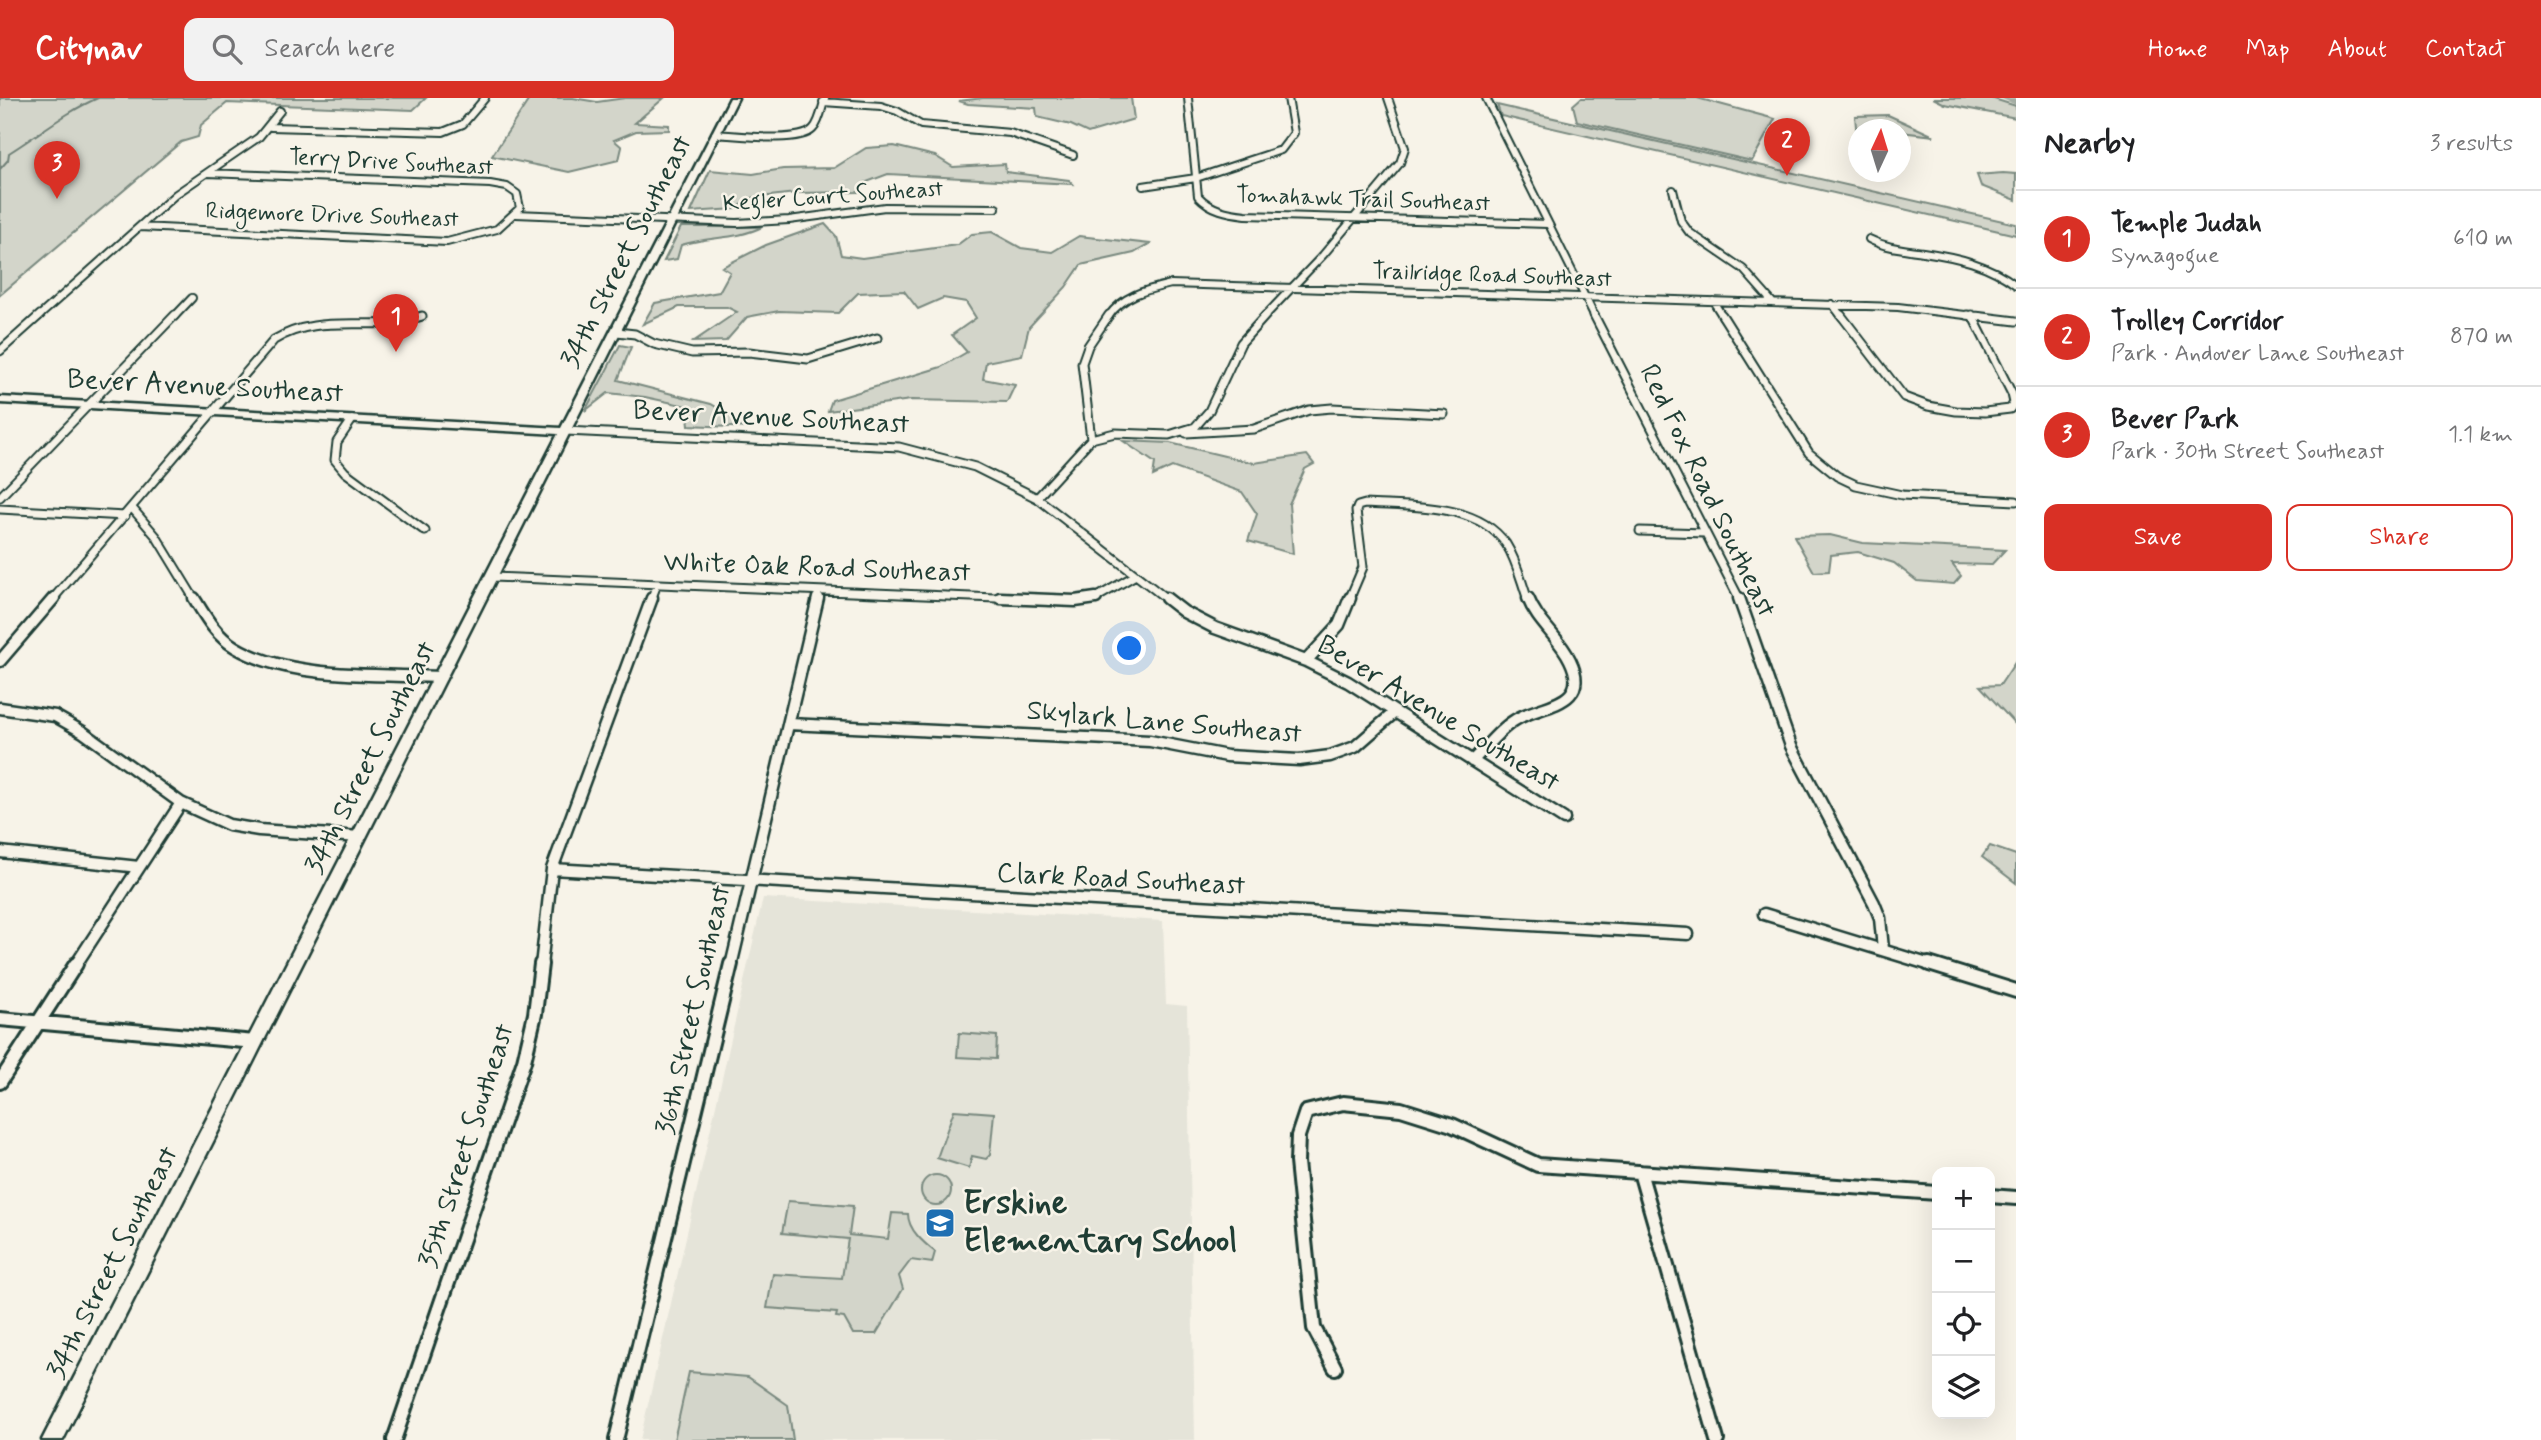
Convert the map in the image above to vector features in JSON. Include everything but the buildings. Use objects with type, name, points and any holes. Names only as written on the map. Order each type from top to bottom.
[{"type":"street","points":[[271,127],[443,132],[463,124],[485,98]]},
{"type":"street","name":"34th Street Southeast","points":[[52,1440],[734,98]]},
{"type":"street","name":"Tomahawk Trail Southeast","points":[[1188,98],[1198,196],[1202,201],[1231,214],[1546,224]]},
{"type":"street","points":[[1143,186],[1196,178],[1270,155],[1290,144],[1295,132],[1288,98]]},
{"type":"street","points":[[1181,433],[1198,425],[1208,412],[1235,351],[1247,335],[1295,287],[1355,218],[1404,155],[1405,148],[1388,98]]},
{"type":"street","name":"Red Fox Road Southeast","points":[[1486,98],[1546,224],[1738,595],[1791,746],[1874,903],[1880,918],[1883,949]]},
{"type":"street","points":[[715,134],[798,136],[813,128],[824,100],[896,110],[909,121],[921,125],[1010,133],[1073,155]]},
{"type":"street","points":[[0,351],[175,195],[242,152],[271,127],[280,111]]},
{"type":"street","name":"Terry Drive Southeast","points":[[208,173],[490,184],[506,187],[517,194],[520,202],[516,214],[673,221]]},
{"type":"street","points":[[1673,190],[1681,221],[1689,232],[1743,270],[1758,283],[1773,303]]},
{"type":"street","name":"Kegler Court Southeast","points":[[673,221],[771,222],[885,207],[996,208]]},
{"type":"street","name":"Ridgemore Drive Southeast","points":[[140,227],[447,242],[485,234],[509,222],[516,214]]},
{"type":"street","points":[[1869,239],[1883,246],[1976,264],[2001,274],[2016,285]]},
{"type":"street","name":"Trailridge Road Southeast","points":[[1091,439],[1082,363],[1093,336],[1116,305],[1141,291],[1171,284],[1832,304],[1898,307],[2016,321]]},
{"type":"street","points":[[0,497],[192,298]]},
{"type":"street","points":[[1713,301],[1808,453],[1837,476],[1856,485],[1890,494],[2016,501]]},
{"type":"street","points":[[1832,304],[1904,397],[1942,410],[1998,412],[2010,409],[2014,403],[2012,394],[1972,315]]},
{"type":"street","points":[[0,661],[5,650],[132,508],[274,340],[286,331],[317,323],[387,325],[422,316]]},
{"type":"street","points":[[617,332],[635,334],[654,344],[692,353],[749,352],[808,359],[877,338]]},
{"type":"street","name":"Bever Avenue Southeast","points":[[0,400],[566,432],[899,447],[975,467],[1038,498],[1134,576],[1184,612],[1215,628],[1306,661],[1348,682],[1564,819]]},
{"type":"street","points":[[1038,498],[1091,439],[1101,434],[1163,436],[1254,429],[1308,410],[1332,408],[1444,414]]},
{"type":"street","points":[[352,419],[337,442],[335,460],[345,472],[425,531]]},
{"type":"street","points":[[1306,661],[1339,625],[1363,567],[1356,511],[1358,506],[1365,504],[1442,509],[1466,516],[1490,528],[1508,543],[1536,616],[1570,660],[1576,679],[1572,692],[1558,704],[1514,720],[1472,761]]},
{"type":"street","points":[[132,508],[150,525],[217,632],[234,649],[258,659],[290,667],[441,677]]},
{"type":"street","points":[[0,509],[124,516]]},
{"type":"street","points":[[1640,531],[1705,533]]},
{"type":"street","name":"White Oak Road Southeast","points":[[492,577],[1075,601],[1094,599],[1134,576]]},
{"type":"street","name":"35th Street Southeast","points":[[394,1440],[524,1061],[535,1014],[552,869],[657,584]]},
{"type":"street","name":"36th Street Southeast","points":[[616,1440],[789,724],[818,592]]},
{"type":"street","points":[[0,708],[55,716],[83,732],[181,803],[229,825],[259,830],[360,837]]},
{"type":"street","name":"Skylark Lane Southeast","points":[[789,724],[1150,741],[1227,756],[1299,760],[1330,755],[1354,747],[1395,712]]},
{"type":"street","points":[[0,1082],[181,803]]},
{"type":"street","points":[[0,852],[139,867]]},
{"type":"street","name":"Clark Road Southeast","points":[[552,869],[749,883],[1688,934]]},
{"type":"street","points":[[1764,914],[2016,991]]},
{"type":"street","points":[[0,1019],[255,1042]]},
{"type":"street","points":[[1335,1368],[1314,1328],[1297,1162],[1298,1136],[1306,1112],[1333,1103],[1386,1106],[1440,1120],[1499,1151],[1538,1165],[1932,1193]]},
{"type":"street","points":[[1640,1172],[1717,1440]]},
{"type":"street","points":[[1995,1196],[2016,1198]]},
{"type":"shaded area","points":[[0,98],[426,98],[413,110],[227,103],[201,125],[198,137],[181,142],[0,295]]},
{"type":"shaded area","points":[[530,98],[573,98],[597,102],[625,98],[664,98],[635,123],[669,125],[669,130],[636,131],[614,140],[622,147],[619,160],[569,172],[492,156]]},
{"type":"shaded area","points":[[983,98],[1131,98],[1134,119],[1088,133],[1071,125],[1037,117],[1036,108],[968,104],[959,101]]},
{"type":"shaded area","points":[[1581,98],[1697,98],[1775,119],[1752,161],[1577,121],[1573,105]]},
{"type":"shaded area","points":[[1933,98],[1991,98],[2016,106],[2016,118],[1945,104]]},
{"type":"shaded area","points":[[1497,105],[2016,224],[2016,235],[1501,116]]},
{"type":"shaded area","points":[[1888,115],[1897,119],[1855,119],[1855,116]]},
{"type":"shaded area","points":[[1911,126],[1934,136],[1911,133]]},
{"type":"shaded area","points":[[894,146],[935,156],[953,167],[1005,164],[1006,172],[1069,180],[1073,184],[888,174],[864,183],[859,192],[796,193],[751,198],[736,209],[691,212],[710,170],[753,174],[783,169],[834,168],[866,148]]},
{"type":"shaded area","points":[[2016,174],[2016,200],[1981,186],[1977,175]]},
{"type":"shaded area","points":[[825,224],[836,236],[841,255],[862,258],[957,245],[972,234],[992,232],[1021,248],[1052,252],[1079,236],[1150,244],[1134,253],[1081,265],[1066,287],[1029,327],[1022,355],[986,362],[983,379],[1015,385],[1007,402],[911,400],[828,411],[832,400],[941,367],[967,352],[952,335],[976,318],[966,302],[943,298],[918,309],[904,291],[858,293],[838,313],[779,311],[747,317],[726,341],[693,342],[737,312],[727,307],[679,307],[643,324],[655,303],[719,292],[730,272],[722,267],[766,245]]},
{"type":"shaded area","points":[[681,227],[762,227],[742,234],[681,245],[677,259],[664,261]]},
{"type":"shaded area","points":[[620,345],[631,347],[618,380],[711,404],[752,428],[689,425],[687,406],[608,393],[585,411]]},
{"type":"shaded area","points":[[1123,441],[1170,443],[1254,463],[1307,455],[1314,464],[1305,469],[1289,504],[1293,554],[1248,541],[1257,514],[1242,492],[1172,467],[1153,476],[1155,463]]},
{"type":"shaded area","points":[[1830,535],[1863,543],[2005,550],[1991,565],[1952,564],[1961,576],[1954,584],[1917,581],[1894,563],[1858,552],[1831,555],[1829,571],[1814,572],[1794,536]]},
{"type":"shaded area","points":[[2016,661],[2016,725],[1980,686],[2000,685]]},
{"type":"shaded area","points":[[1990,846],[2016,855],[2016,883],[1982,857]]},
{"type":"shaded area","name":"Erskine Elementary School","points":[[763,898],[1163,921],[1166,1004],[1187,1006],[1195,1440],[640,1440]]},
{"type":"shaded area","points":[[959,1033],[997,1036],[996,1059],[957,1057]]},
{"type":"shaded area","points":[[954,1110],[994,1113],[990,1155],[986,1159],[972,1156],[969,1168],[937,1158]]},
{"type":"shaded area","points":[[936,1175],[942,1176],[950,1184],[950,1196],[942,1204],[936,1205],[930,1204],[922,1196],[921,1190],[922,1184],[930,1176]]},
{"type":"shaded area","points":[[788,1201],[853,1206],[849,1235],[888,1239],[892,1213],[908,1214],[914,1231],[935,1252],[932,1263],[911,1260],[899,1276],[903,1289],[876,1334],[853,1334],[844,1318],[836,1317],[837,1313],[767,1308],[773,1274],[842,1278],[848,1239],[782,1233]]},
{"type":"shaded area","points":[[689,1372],[748,1377],[788,1405],[793,1440],[674,1440]]},
{"type":"waterway","points":[[0,169],[8,160],[9,153],[64,116],[98,98]]},
{"type":"waterway","points":[[2006,98],[2016,101]]},
{"type":"place","name":"Trolley Corridor","points":[[1787,176]]},
{"type":"place","name":"Bever Park","points":[[57,199]]},
{"type":"place","name":"Temple Judah","points":[[396,352]]},
{"type":"place","name":"Erskine Elementary School","points":[[940,1223]]}]
